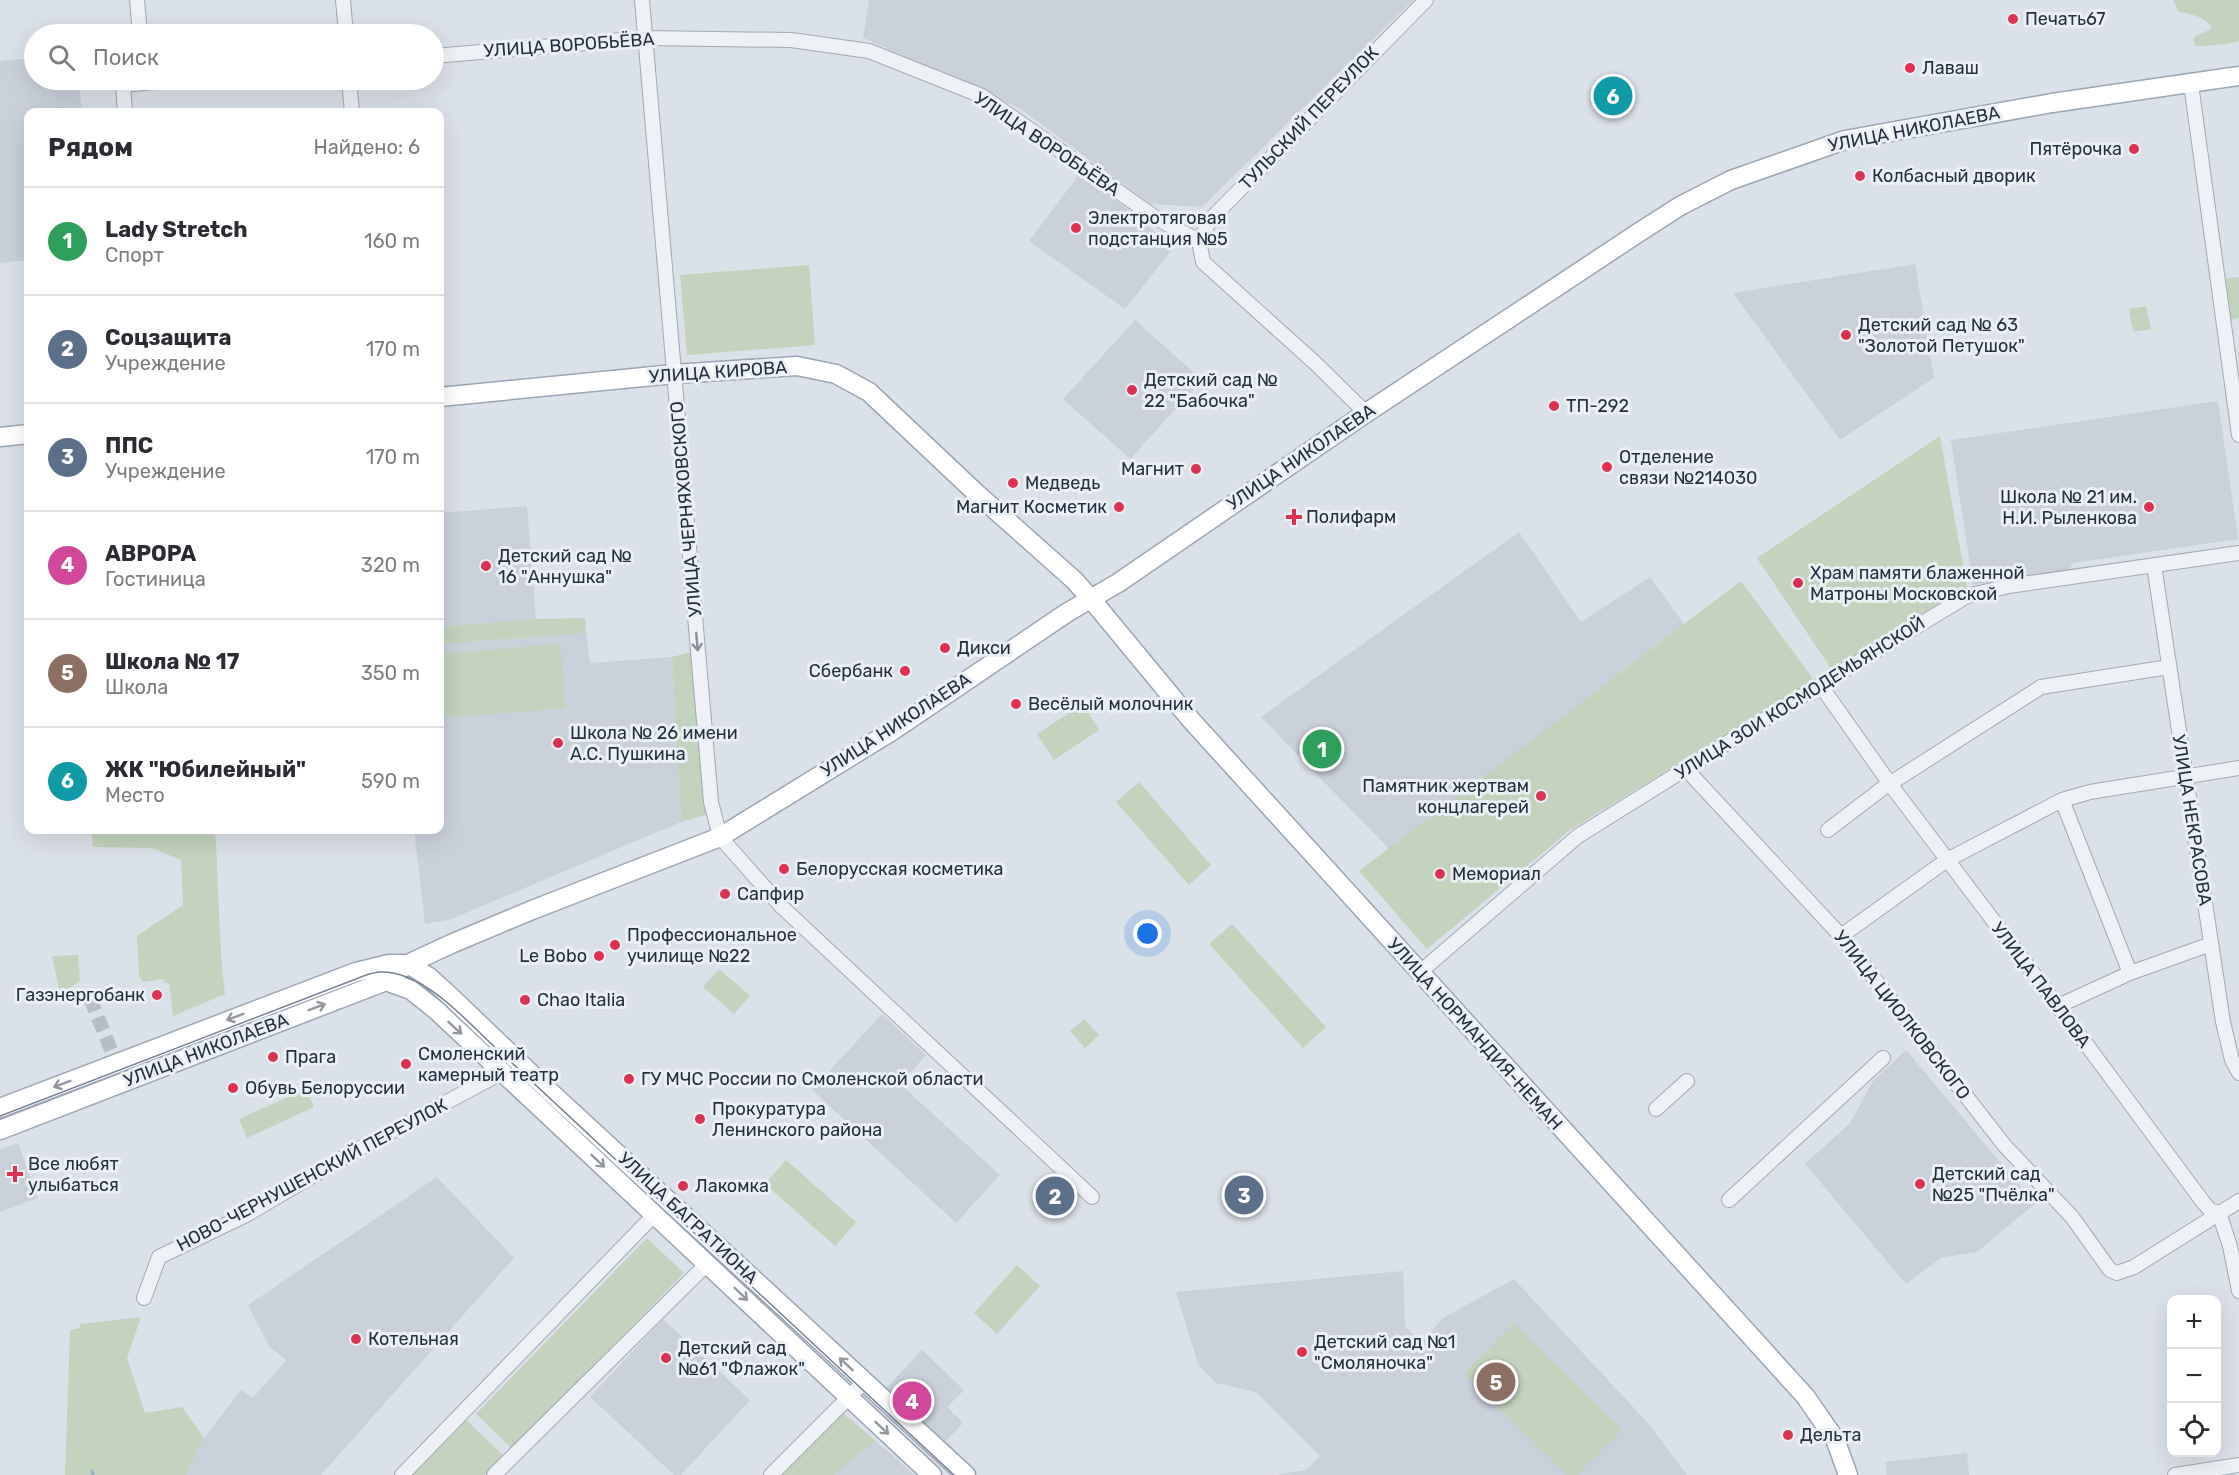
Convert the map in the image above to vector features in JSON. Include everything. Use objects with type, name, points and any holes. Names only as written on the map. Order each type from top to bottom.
[{"type":"main road","name":"УЛИЦА НИКОЛАЕВА","points":[[0,1130],[386,981],[415,968],[451,944],[720,837],[892,731],[966,680],[1118,583],[1366,413],[1663,217],[1731,180],[1845,140],[2041,105],[2239,76]]},
{"type":"main road","name":"УЛИЦА КИРОВА","points":[[444,397],[674,374],[797,366],[836,374],[869,392],[975,492],[1074,580],[1091,599]]},
{"type":"main road","points":[[0,437],[24,434]]},
{"type":"main road","name":"УЛИЦА НОРМАНДИЯ-НЕМАН","points":[[1091,599],[1191,720],[1805,1396],[1835,1439],[1848,1475]]},
{"type":"main road","points":[[450,996],[439,973],[442,960],[451,944]]},
{"type":"main road","name":"УЛИЦА НИКОЛАЕВА","points":[[0,1108],[356,972],[389,964],[415,968]]},
{"type":"main road","points":[[411,990],[415,968]]},
{"type":"main road","name":"УЛИЦА БАГРАТИОНА","points":[[415,968],[450,996],[546,1088],[966,1475]]},
{"type":"main road","name":"УЛИЦА БАГРАТИОНА","points":[[386,981],[411,990],[436,1010],[932,1475]]},
{"type":"street","points":[[137,0],[139,24]]},
{"type":"street","points":[[343,0],[345,24]]},
{"type":"street","name":"УЛИЦА ЧЕРНЯХОВСКОГО","points":[[642,0],[711,802],[720,837]]},
{"type":"street","name":"ТУЛЬСКИЙ ПЕРЕУЛОК","points":[[1198,241],[1211,219],[1426,0]]},
{"type":"street","name":"УЛИЦА ВОРОБЬЁВА","points":[[444,55],[645,38],[791,40],[869,51],[982,96],[1156,218],[1198,241]]},
{"type":"street","points":[[2191,84],[2239,434]]},
{"type":"street","points":[[123,90],[125,108]]},
{"type":"street","points":[[350,90],[352,108]]},
{"type":"street","points":[[1198,241],[1203,262],[1314,362],[1366,413]]},
{"type":"street","name":"УЛИЦА ЗОИ КОСМОДЕМЬЯНСКОЙ","points":[[1419,973],[1578,836],[1967,596],[2009,586],[2239,553]]},
{"type":"street","name":"УЛИЦА НЕКРАСОВА","points":[[2154,565],[2223,1022],[2232,1060],[2239,1073]]},
{"type":"street","points":[[1828,830],[1890,784],[2041,687],[2169,667]]},
{"type":"street","name":"УЛИЦА ПАВЛОВА","points":[[1821,686],[1890,784],[2058,1006],[2202,1202],[2210,1210],[2218,1213],[2230,1246],[2239,1291]]},
{"type":"street","name":"УЛИЦА ЦИОЛКОВСКОГО","points":[[1685,768],[1841,936],[2006,1146],[2072,1217],[2110,1270],[2117,1273],[2134,1267],[2218,1213]]},
{"type":"street","points":[[1841,936],[1947,860],[2062,800],[2090,792],[2239,768]]},
{"type":"street","points":[[2062,800],[2130,973]]},
{"type":"street","points":[[720,837],[782,907],[1092,1197]]},
{"type":"street","points":[[2058,1006],[2130,973],[2211,944]]},
{"type":"street","points":[[1729,1200],[1883,1058]]},
{"type":"street","points":[[106,1089],[116,1062]]},
{"type":"street","name":"НОВО-ЧЕРНУШЕНСКИЙ ПЕРЕУЛОК","points":[[144,1298],[159,1257],[246,1215],[353,1152],[503,1072]]},
{"type":"street","points":[[1656,1109],[1687,1081]]},
{"type":"street","points":[[2218,1213],[2239,1201]]},
{"type":"street","points":[[402,1475],[655,1214]]},
{"type":"street","points":[[494,1475],[708,1263]]},
{"type":"street","points":[[771,1475],[865,1381]]},
{"type":"street","points":[[2175,1475],[2239,1465]]},
{"type":"shaded area","points":[[869,0],[1413,0],[1202,207],[1150,204],[1019,108],[863,38]]},
{"type":"shaded area","points":[[24,59],[24,90],[80,90],[82,108],[24,108],[24,260],[0,263],[0,61]]},
{"type":"shaded area","points":[[1081,172],[1174,247],[1125,309],[1029,241]]},
{"type":"shaded area","name":"Детский сад № 63 \"Золотой Петушок\"","points":[[1915,264],[1934,378],[1840,440],[1733,293]]},
{"type":"shaded area","name":"Детский сад № 22 \"Бабочка\"","points":[[1135,320],[1202,380],[1130,459],[1063,399]]},
{"type":"shaded area","name":"Школа № 21 им. Н.И. Рыленкова","points":[[2218,401],[2238,539],[2073,563],[2068,572],[1973,585],[1951,440]]},
{"type":"shaded area","name":"Детский сад № 16 \"Аннушка\"","points":[[527,506],[536,619],[444,627],[444,513]]},
{"type":"shaded area","points":[[1519,532],[1581,622],[1650,577],[1684,624],[1389,849],[1261,717]]},
{"type":"shaded area","name":"Школа № 26 имени А.С. Пушкина","points":[[586,633],[590,663],[672,657],[681,822],[449,920],[425,924],[414,834],[444,834],[444,644]]},
{"type":"shaded area","points":[[882,1014],[926,1055],[900,1084],[1000,1175],[956,1223],[812,1090]]},
{"type":"shaded area","name":"Детский сад №25 \"Пчёлка\"","points":[[1906,1050],[2035,1204],[1977,1252],[1941,1258],[1906,1284],[1805,1164],[1850,1123],[1873,1081]]},
{"type":"shaded area","name":"Все любят улыбаться","points":[[18,1143],[38,1198],[0,1212],[0,1150]]},
{"type":"shaded area","points":[[437,1177],[514,1258],[321,1475],[186,1475],[204,1438],[241,1390],[253,1398],[286,1360],[269,1346],[248,1305]]},
{"type":"shaded area","points":[[1403,1271],[1405,1327],[1422,1342],[1443,1318],[1514,1279],[1648,1423],[1687,1475],[1276,1475],[1306,1470],[1320,1456],[1256,1392],[1216,1383],[1198,1364],[1176,1292]]},
{"type":"shaded area","name":"Детский сад №61 \"Флажок\"","points":[[663,1319],[750,1400],[681,1475],[674,1475],[590,1397]]},
{"type":"shaded area","points":[[922,1350],[964,1390],[947,1407],[963,1423],[941,1446],[883,1391]]},
{"type":"shaded area","points":[[876,1441],[914,1475],[834,1475]]},
{"type":"shaded area","points":[[1967,1453],[1969,1475],[1887,1475],[1885,1462]]},
{"type":"green space","points":[[2173,0],[2239,0],[2239,41],[2195,46],[2193,39],[2212,27],[2201,18],[2179,12]]},
{"type":"green space","points":[[809,265],[815,345],[687,355],[680,275]]},
{"type":"green space","points":[[2239,277],[2239,318],[2230,320],[2222,279]]},
{"type":"green space","points":[[2146,306],[2151,329],[2133,332],[2129,309]]},
{"type":"green space","points":[[1940,436],[1967,588],[1834,673],[1757,558]]},
{"type":"green space","points":[[1741,581],[1814,680],[1570,830],[1427,949],[1359,871]]},
{"type":"green space","points":[[585,618],[586,633],[444,644],[444,627],[536,619]]},
{"type":"green space","points":[[560,644],[565,708],[444,718],[444,654]]},
{"type":"green space","points":[[691,652],[709,814],[681,822],[672,657]]},
{"type":"green space","points":[[1083,704],[1099,730],[1054,760],[1037,734]]},
{"type":"green space","points":[[1139,782],[1211,865],[1189,885],[1116,802]]},
{"type":"green space","points":[[91,834],[215,834],[225,994],[173,1016],[169,983],[164,983],[163,979],[143,982],[139,976],[137,936],[183,905],[181,860],[152,848],[93,847]]},
{"type":"green space","points":[[1232,924],[1326,1027],[1303,1048],[1209,944]]},
{"type":"green space","points":[[78,955],[80,981],[60,994],[52,956]]},
{"type":"green space","points":[[719,969],[750,996],[734,1014],[703,987]]},
{"type":"green space","points":[[1084,1019],[1099,1035],[1085,1048],[1070,1031]]},
{"type":"green space","points":[[306,1089],[314,1107],[247,1138],[239,1119]]},
{"type":"green space","points":[[786,1160],[856,1222],[835,1246],[765,1184]]},
{"type":"green space","points":[[647,1238],[684,1273],[513,1450],[476,1414]]},
{"type":"green space","points":[[1017,1265],[1040,1286],[997,1334],[974,1313]]},
{"type":"green space","points":[[141,1317],[127,1358],[145,1413],[182,1407],[204,1438],[186,1475],[65,1475],[70,1330],[80,1328],[80,1324]]},
{"type":"green space","points":[[1514,1323],[1622,1430],[1577,1475],[1567,1475],[1464,1374]]},
{"type":"green space","points":[[842,1412],[876,1441],[834,1475],[777,1475]]},
{"type":"green space","points":[[465,1419],[503,1455],[484,1475],[411,1475]]},
{"type":"waterway","points":[[92,1471],[93,1475]]},
{"type":"tunnel","points":[[90,998],[116,1062]]},
{"type":"tram line","points":[[0,1116],[367,975],[379,972],[396,973],[412,979],[428,988],[459,1013],[954,1475]]},
{"type":"place","name":"Печать67","points":[[2013,19]]},
{"type":"place","name":"Лаваш","points":[[1910,68]]},
{"type":"place","name":"ЖК \"Юбилейный\"","points":[[1613,96]]},
{"type":"place","name":"Пятёрочка","points":[[2134,149]]},
{"type":"place","name":"Колбасный дворик","points":[[1860,176]]},
{"type":"place","name":"Электротяговая подстанция №5","points":[[1076,228]]},
{"type":"place","name":"Детский сад № 63 \"Золотой Петушок\"","points":[[1846,335]]},
{"type":"place","name":"Детский сад № 22 \"Бабочка\"","points":[[1132,390]]},
{"type":"place","name":"ТП-292","points":[[1554,406]]},
{"type":"place","name":"Отделение связи №214030","points":[[1607,467]]},
{"type":"place","name":"Магнит","points":[[1196,469]]},
{"type":"place","name":"Медведь","points":[[1013,483]]},
{"type":"place","name":"Магнит Косметик","points":[[1119,507]]},
{"type":"place","name":"Школа № 21 им. Н.И. Рыленкова","points":[[2149,507]]},
{"type":"place","name":"Полифарм","points":[[1294,517]]},
{"type":"place","name":"Детский сад № 16 \"Аннушка\"","points":[[486,566]]},
{"type":"place","name":"Храм памяти блаженной Матроны Московской","points":[[1798,583]]},
{"type":"place","name":"Дикси","points":[[945,648]]},
{"type":"place","name":"Сбербанк","points":[[905,671]]},
{"type":"place","name":"Весёлый молочник","points":[[1016,704]]},
{"type":"place","name":"Школа № 26 имени А.С. Пушкина","points":[[558,743]]},
{"type":"place","name":"Lady Stretch","points":[[1322,749]]},
{"type":"place","name":"Памятник жертвам концлагерей","points":[[1541,796]]},
{"type":"place","name":"Белорусская косметика","points":[[784,869]]},
{"type":"place","name":"Мемориал","points":[[1440,874]]},
{"type":"place","name":"Сапфир","points":[[725,894]]},
{"type":"place","name":"Профессиональное училище №22","points":[[615,945]]},
{"type":"place","name":"Le Bobo","points":[[599,956]]},
{"type":"place","name":"Газэнергобанк","points":[[157,995]]},
{"type":"place","name":"Chao Italia","points":[[525,1000]]},
{"type":"place","name":"Прага","points":[[273,1057]]},
{"type":"place","name":"Смоленский камерный театр","points":[[406,1064]]},
{"type":"place","name":"ГУ МЧС России по Смоленской области","points":[[629,1079]]},
{"type":"place","name":"Обувь Белоруссии","points":[[233,1088]]},
{"type":"place","name":"Прокуратура Ленинского района","points":[[700,1119]]},
{"type":"place","name":"Все любят улыбаться","points":[[15,1174]]},
{"type":"place","name":"Детский сад №25 \"Пчёлка\"","points":[[1920,1184]]},
{"type":"place","name":"Лакомка","points":[[683,1186]]},
{"type":"place","name":"ППС","points":[[1244,1195]]},
{"type":"place","name":"Соцзащита","points":[[1055,1196]]},
{"type":"place","name":"Котельная","points":[[356,1339]]},
{"type":"place","name":"Детский сад №1 \"Смоляночка\"","points":[[1302,1352]]},
{"type":"place","name":"Детский сад №61 \"Флажок\"","points":[[666,1358]]},
{"type":"place","name":"Школа № 17","points":[[1496,1382]]},
{"type":"place","name":"ABPOPA","points":[[912,1401]]},
{"type":"place","name":"Дельта","points":[[1788,1435]]}]
